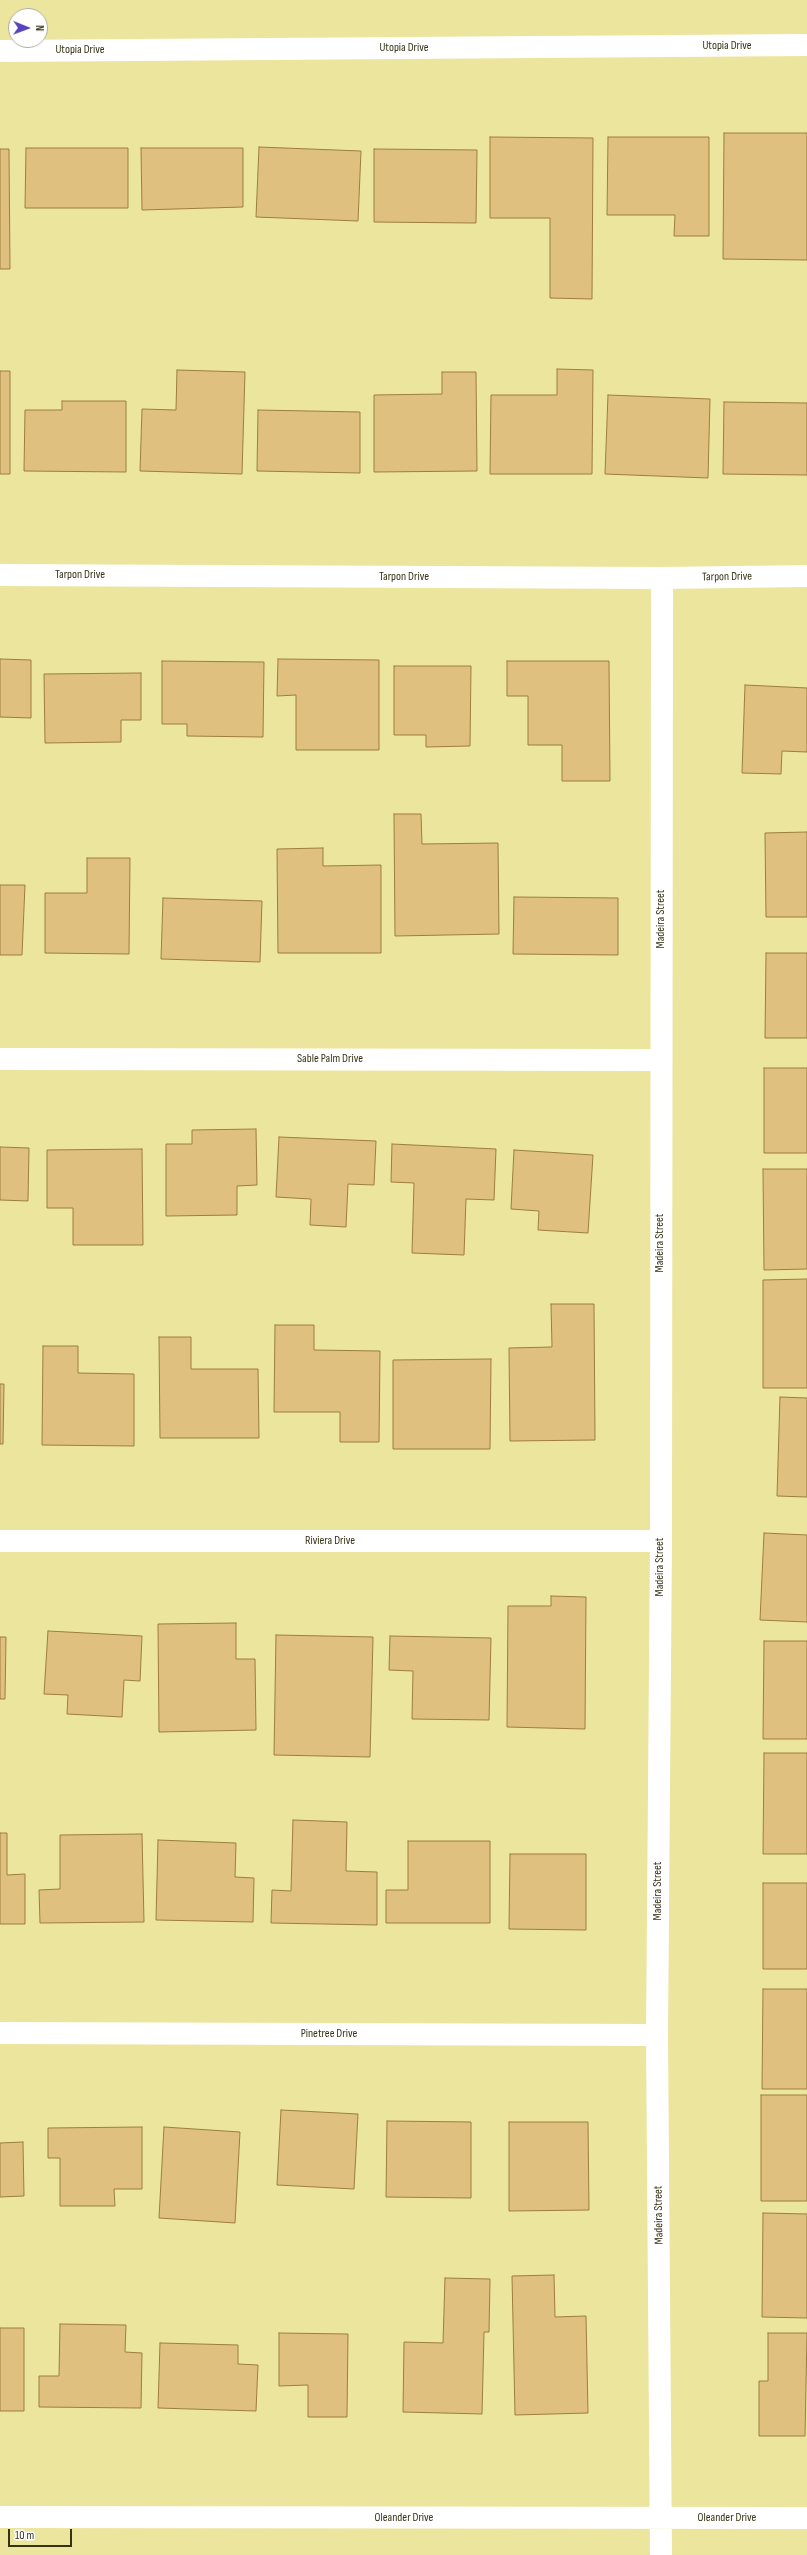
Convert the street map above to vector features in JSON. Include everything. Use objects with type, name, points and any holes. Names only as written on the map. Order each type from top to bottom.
[{"type":"street","name":"Utopia Drive","points":[[0,51],[807,45]]},
{"type":"street","name":"Tarpon Drive","points":[[0,574],[662,578],[807,576]]},
{"type":"street","name":"Madeira Street","points":[[661,2555],[657,2035],[661,1541],[660,1060],[662,578]]},
{"type":"street","name":"Sable Palm Drive","points":[[0,1059],[660,1060]]},
{"type":"street","name":"Riviera Drive","points":[[0,1541],[661,1541]]},
{"type":"street","name":"Pinetree Drive","points":[[0,2032],[657,2035]]},
{"type":"street","name":"Oleander Drive","points":[[0,2517],[807,2518]]},
{"type":"building","points":[[724,133],[807,133],[807,260],[723,259]]},
{"type":"building","points":[[490,137],[593,138],[592,299],[550,298],[550,218],[490,218]]},
{"type":"building","points":[[608,137],[709,137],[709,236],[674,236],[675,215],[607,215]]},
{"type":"building","points":[[259,147],[361,151],[358,221],[256,217]]},
{"type":"building","points":[[26,148],[128,148],[128,208],[25,208]]},
{"type":"building","points":[[141,148],[243,148],[243,207],[142,210]]},
{"type":"building","points":[[0,149],[9,149],[10,269],[0,269]]},
{"type":"building","points":[[374,149],[477,150],[476,223],[374,222]]},
{"type":"building","points":[[557,369],[593,370],[592,474],[490,474],[491,395],[557,395]]},
{"type":"building","points":[[177,370],[245,372],[242,474],[140,471],[142,409],[176,410]]},
{"type":"building","points":[[0,371],[10,371],[10,474],[0,474]]},
{"type":"building","points":[[442,372],[476,372],[477,471],[374,472],[374,395],[442,394]]},
{"type":"building","points":[[608,395],[710,399],[708,478],[605,474]]},
{"type":"building","points":[[62,401],[126,401],[126,472],[24,471],[25,410],[62,410]]},
{"type":"building","points":[[724,402],[807,403],[807,475],[723,474]]},
{"type":"building","points":[[258,410],[360,412],[360,473],[257,471]]},
{"type":"building","points":[[0,659],[31,660],[31,718],[0,717]]},
{"type":"building","points":[[278,659],[379,660],[379,750],[296,750],[296,695],[277,696]]},
{"type":"building","points":[[162,661],[264,662],[263,737],[187,736],[187,724],[162,724]]},
{"type":"building","points":[[507,661],[609,661],[610,781],[562,781],[562,745],[528,745],[528,696],[507,696]]},
{"type":"building","points":[[394,666],[471,666],[470,746],[426,747],[426,735],[394,735]]},
{"type":"building","points":[[141,673],[141,720],[121,720],[121,742],[45,743],[44,674]]},
{"type":"building","points":[[745,685],[807,688],[807,752],[782,751],[781,774],[742,773]]},
{"type":"building","points":[[394,814],[421,814],[422,844],[498,843],[499,934],[395,936]]},
{"type":"building","points":[[807,832],[807,917],[766,917],[765,833]]},
{"type":"building","points":[[323,848],[323,866],[381,865],[381,953],[278,953],[277,849]]},
{"type":"building","points":[[87,858],[130,858],[129,954],[45,953],[45,893],[87,893]]},
{"type":"building","points":[[0,885],[25,885],[22,955],[0,955]]},
{"type":"building","points":[[514,897],[618,898],[618,955],[513,954]]},
{"type":"building","points":[[163,898],[262,901],[260,962],[161,959]]},
{"type":"building","points":[[766,953],[807,953],[807,1038],[765,1038]]},
{"type":"building","points":[[764,1068],[807,1068],[807,1153],[764,1153]]},
{"type":"building","points":[[256,1129],[257,1185],[237,1186],[237,1215],[166,1216],[166,1144],[192,1144],[192,1130]]},
{"type":"building","points":[[279,1137],[376,1141],[374,1185],[348,1184],[346,1227],[310,1225],[311,1199],[276,1197]]},
{"type":"building","points":[[392,1144],[496,1149],[494,1200],[466,1199],[464,1255],[412,1253],[414,1183],[391,1182]]},
{"type":"building","points":[[0,1147],[29,1148],[28,1201],[0,1200]]},
{"type":"building","points":[[142,1149],[143,1245],[73,1245],[73,1208],[47,1208],[47,1150]]},
{"type":"building","points":[[514,1150],[593,1155],[588,1233],[538,1230],[539,1211],[511,1209]]},
{"type":"building","points":[[763,1169],[807,1169],[807,1269],[764,1270]]},
{"type":"building","points":[[807,1279],[807,1388],[763,1388],[763,1280]]},
{"type":"building","points":[[551,1304],[594,1304],[595,1440],[510,1441],[509,1348],[552,1347]]},
{"type":"building","points":[[275,1325],[314,1325],[314,1350],[380,1351],[379,1442],[340,1442],[340,1412],[274,1412]]},
{"type":"building","points":[[159,1337],[191,1337],[191,1369],[258,1369],[259,1438],[160,1438]]},
{"type":"building","points":[[43,1346],[78,1346],[78,1373],[134,1374],[134,1446],[42,1445]]},
{"type":"building","points":[[491,1359],[490,1449],[393,1449],[393,1360]]},
{"type":"building","points":[[0,1384],[4,1384],[3,1444],[0,1444]]},
{"type":"building","points":[[780,1397],[807,1398],[807,1497],[777,1496]]},
{"type":"building","points":[[764,1533],[807,1535],[807,1622],[760,1620]]},
{"type":"building","points":[[551,1596],[586,1597],[585,1729],[507,1727],[508,1606],[551,1606]]},
{"type":"building","points":[[236,1623],[236,1659],[255,1659],[256,1730],[159,1732],[158,1624]]},
{"type":"building","points":[[48,1631],[142,1636],[140,1681],[124,1680],[122,1717],[67,1714],[68,1695],[44,1694]]},
{"type":"building","points":[[276,1635],[373,1637],[370,1757],[274,1755]]},
{"type":"building","points":[[390,1636],[491,1638],[489,1720],[412,1719],[413,1671],[389,1670]]},
{"type":"building","points":[[0,1637],[6,1637],[5,1699],[0,1699]]},
{"type":"building","points":[[764,1641],[807,1641],[807,1739],[763,1739]]},
{"type":"building","points":[[764,1753],[807,1753],[807,1854],[763,1854]]},
{"type":"building","points":[[293,1820],[347,1822],[346,1871],[377,1872],[377,1925],[271,1923],[272,1890],[291,1891]]},
{"type":"building","points":[[0,1833],[7,1833],[7,1875],[25,1874],[25,1924],[0,1924]]},
{"type":"building","points":[[142,1834],[144,1922],[40,1923],[39,1890],[60,1889],[60,1835]]},
{"type":"building","points":[[158,1840],[236,1843],[235,1877],[254,1878],[253,1922],[156,1920]]},
{"type":"building","points":[[408,1841],[490,1841],[490,1923],[386,1923],[386,1890],[408,1890]]},
{"type":"building","points":[[510,1854],[586,1854],[586,1930],[509,1929]]},
{"type":"building","points":[[763,1883],[807,1883],[807,1969],[763,1969]]},
{"type":"building","points":[[763,1989],[807,1989],[807,2089],[762,2089]]},
{"type":"building","points":[[761,2095],[807,2095],[807,2201],[761,2201]]},
{"type":"building","points":[[281,2110],[358,2114],[354,2189],[277,2185]]},
{"type":"building","points":[[387,2121],[471,2122],[471,2198],[386,2197]]},
{"type":"building","points":[[509,2122],[588,2122],[589,2210],[509,2211]]},
{"type":"building","points":[[142,2127],[142,2189],[114,2189],[115,2206],[60,2206],[60,2158],[48,2158],[48,2128]]},
{"type":"building","points":[[164,2127],[240,2132],[235,2223],[159,2218]]},
{"type":"building","points":[[23,2142],[24,2196],[0,2197],[0,2143]]},
{"type":"building","points":[[763,2213],[807,2214],[807,2318],[762,2317]]},
{"type":"building","points":[[554,2275],[555,2317],[586,2316],[588,2413],[515,2415],[512,2276]]},
{"type":"building","points":[[445,2278],[490,2279],[489,2332],[484,2332],[482,2414],[403,2412],[404,2342],[443,2343]]},
{"type":"building","points":[[60,2324],[126,2325],[125,2352],[142,2353],[141,2408],[39,2407],[39,2376],[59,2376]]},
{"type":"building","points":[[0,2328],[24,2328],[24,2411],[0,2411]]},
{"type":"building","points":[[279,2333],[348,2334],[347,2417],[308,2417],[308,2385],[279,2386]]},
{"type":"building","points":[[768,2333],[807,2333],[805,2436],[759,2436],[759,2381],[768,2381]]},
{"type":"building","points":[[160,2343],[238,2345],[238,2364],[258,2365],[256,2411],[158,2408]]}]
